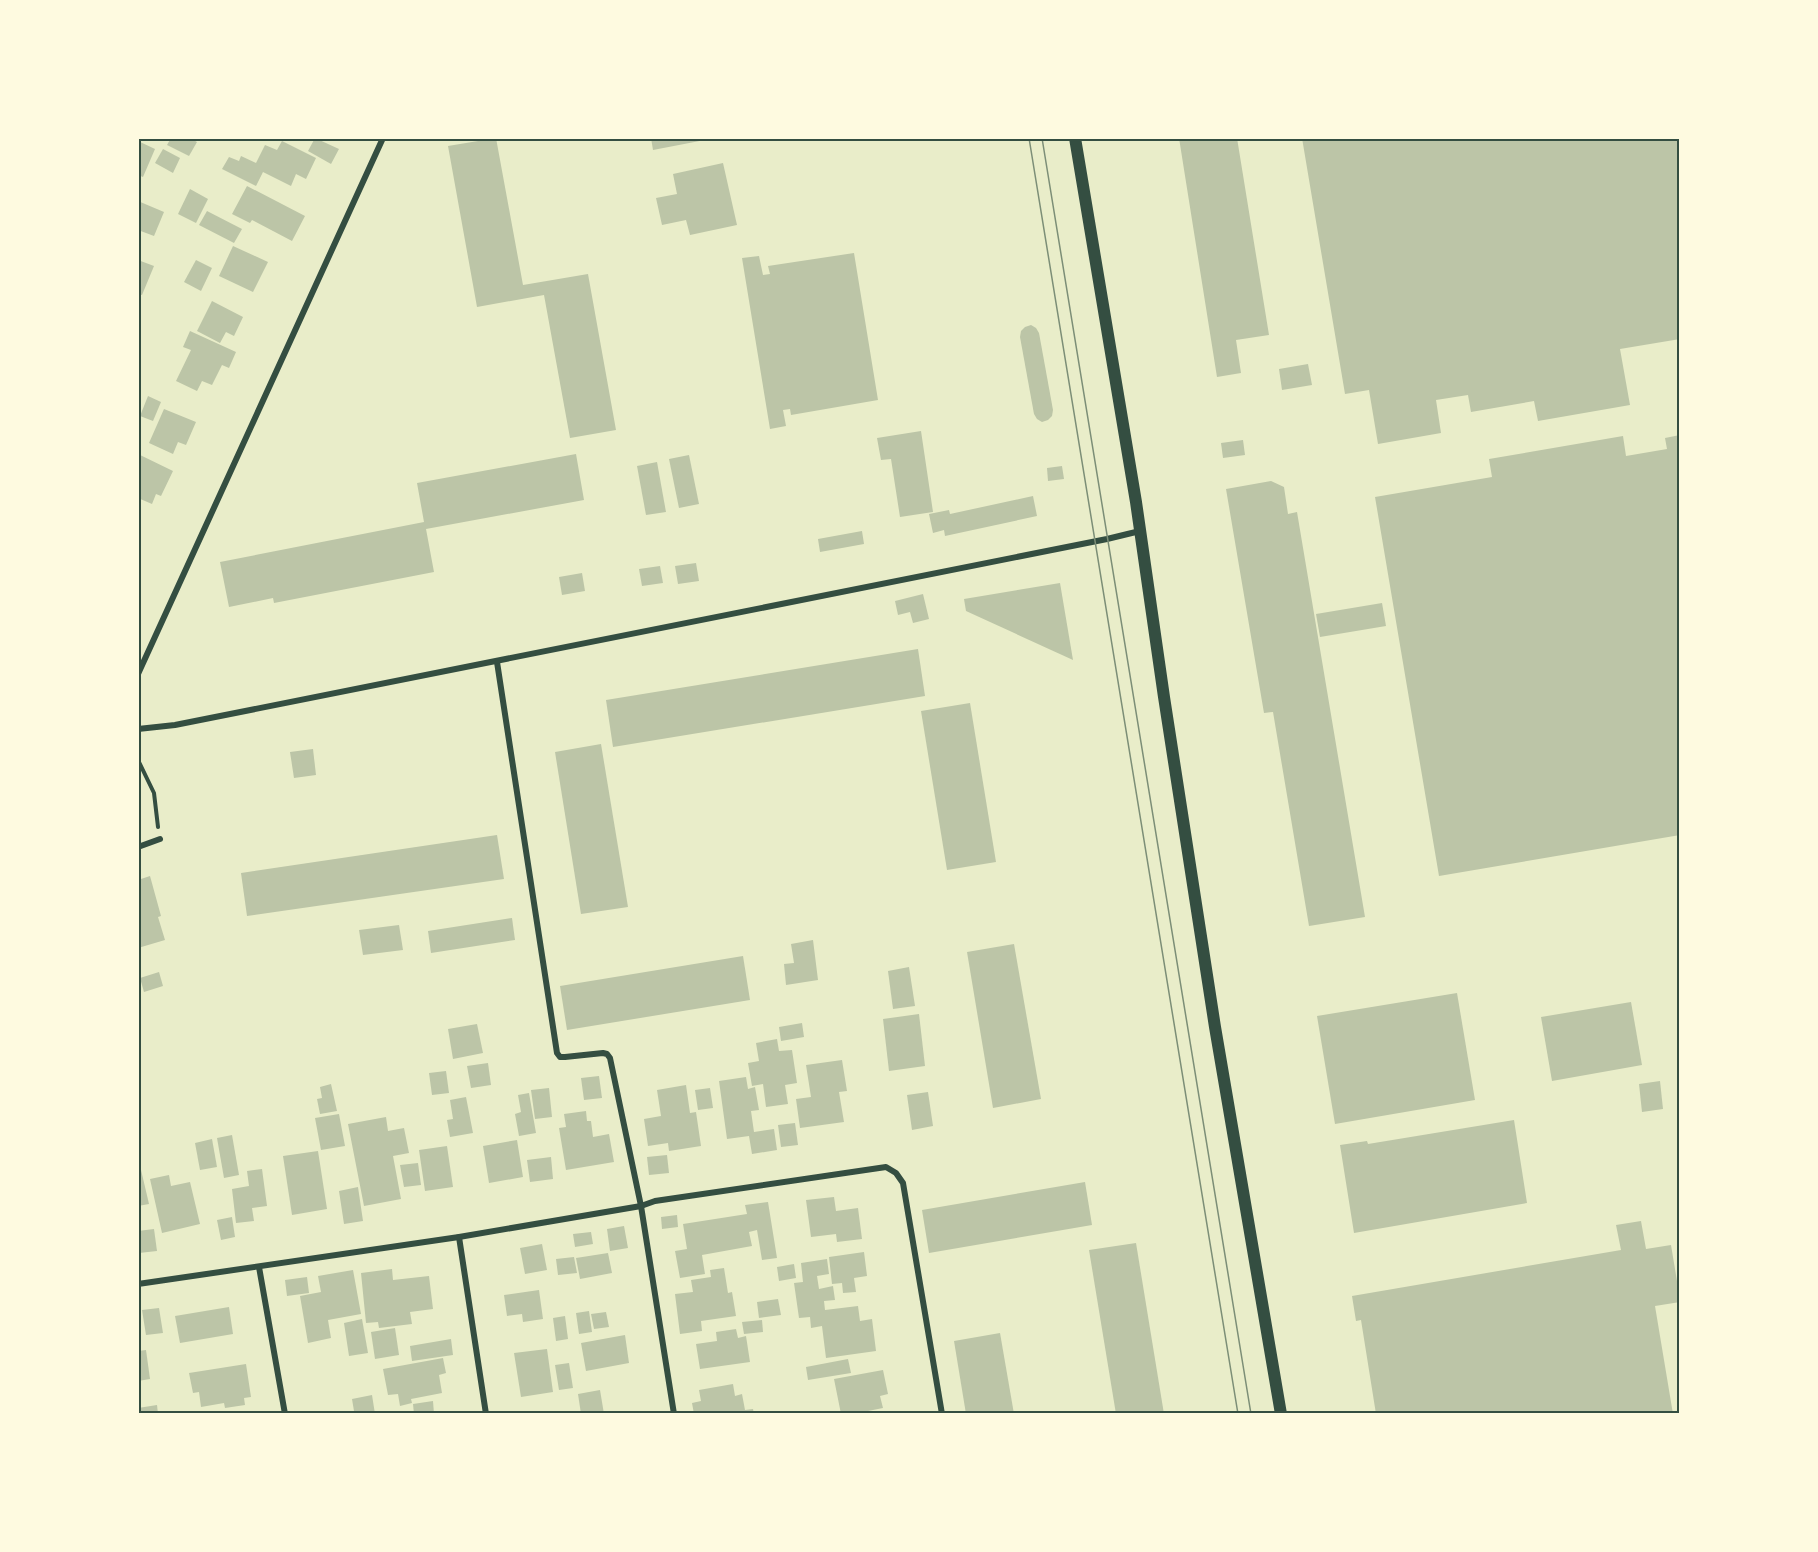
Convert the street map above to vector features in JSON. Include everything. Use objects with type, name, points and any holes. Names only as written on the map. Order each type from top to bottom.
[{"type":"main road","points":[[1075,138],[1140,531],[1215,1027],[1281,1414]]},
{"type":"street","points":[[138,674],[383,138]]},
{"type":"street","points":[[138,729],[175,725],[497,662],[1140,531]]},
{"type":"street","points":[[497,662],[557,1053],[560,1057],[603,1053],[608,1054],[610,1058],[640,1206],[674,1414]]},
{"type":"street","points":[[138,847],[160,839]]},
{"type":"street","points":[[138,1284],[459,1237],[640,1206],[655,1201],[886,1167],[897,1173],[903,1183],[942,1414]]},
{"type":"street","points":[[459,1237],[486,1414]]},
{"type":"street","points":[[259,1267],[285,1414]]},
{"type":"path","points":[[138,760],[154,793],[160,839]]},
{"type":"building","points":[[171,138],[190,138],[197,142],[189,156],[167,145]]},
{"type":"building","points":[[315,138],[339,149],[331,164],[308,151]]},
{"type":"building","points":[[496,138],[523,285],[588,274],[616,430],[570,438],[544,295],[477,307],[448,146]]},
{"type":"building","points":[[651,138],[710,138],[710,139],[653,150]]},
{"type":"building","points":[[1179,138],[1237,138],[1269,335],[1236,340],[1241,373],[1217,377]]},
{"type":"building","points":[[1302,138],[1680,138],[1680,339],[1620,349],[1630,405],[1538,421],[1534,401],[1471,412],[1468,395],[1436,400],[1441,433],[1378,444],[1369,390],[1345,394]]},
{"type":"building","points":[[138,141],[155,149],[143,177],[138,175]]},
{"type":"building","points":[[282,141],[316,158],[306,179],[296,174],[291,186],[263,172],[256,186],[222,169],[229,157],[239,161],[241,156],[256,163],[265,145],[277,150]]},
{"type":"building","points":[[163,149],[180,158],[173,173],[155,163]]},
{"type":"building","points":[[723,163],[737,225],[690,235],[686,220],[662,225],[656,198],[677,194],[673,174]]},
{"type":"building","points":[[247,186],[305,216],[292,241],[252,220],[250,223],[232,214]]},
{"type":"building","points":[[190,189],[208,199],[196,223],[178,214]]},
{"type":"building","points":[[138,201],[164,212],[154,236],[138,230]]},
{"type":"building","points":[[207,211],[242,229],[234,243],[199,225]]},
{"type":"building","points":[[233,246],[268,262],[253,292],[219,276]]},
{"type":"building","points":[[854,253],[878,400],[791,415],[790,409],[783,410],[786,426],[770,429],[742,258],[759,256],[763,275],[770,274],[768,266]]},
{"type":"building","points":[[138,260],[154,266],[142,295],[138,294]]},
{"type":"building","points":[[196,260],[212,268],[201,291],[184,282]]},
{"type":"building","points":[[212,301],[243,317],[234,336],[226,332],[220,343],[197,331]]},
{"type":"building","points":[[1031,325],[1039,333],[1053,410],[1052,416],[1042,422],[1034,414],[1020,337],[1021,331]]},
{"type":"building","points":[[190,331],[236,352],[229,368],[222,365],[212,385],[202,381],[197,391],[176,381],[191,350],[183,347]]},
{"type":"building","points":[[1308,364],[1312,385],[1282,390],[1279,369]]},
{"type":"building","points":[[148,396],[161,402],[153,421],[140,416]]},
{"type":"building","points":[[164,409],[196,422],[186,445],[178,442],[173,454],[149,443]]},
{"type":"building","points":[[921,431],[933,512],[900,517],[891,459],[881,460],[877,438]]},
{"type":"building","points":[[1680,435],[1680,835],[1439,876],[1375,497],[1492,477],[1489,459],[1623,436],[1626,456],[1667,449],[1665,438]]},
{"type":"building","points":[[1243,440],[1245,455],[1223,458],[1221,443]]},
{"type":"building","points":[[138,454],[173,471],[161,496],[156,494],[152,504],[138,498]]},
{"type":"building","points":[[576,454],[584,500],[426,529],[434,572],[274,603],[273,598],[229,607],[220,562],[424,522],[417,483]]},
{"type":"building","points":[[689,455],[699,504],[679,508],[669,459]]},
{"type":"building","points":[[657,462],[666,512],[646,515],[637,466]]},
{"type":"building","points":[[1062,466],[1064,479],[1048,481],[1047,468]]},
{"type":"building","points":[[1271,481],[1284,487],[1288,514],[1297,512],[1365,917],[1309,926],[1273,712],[1264,713],[1226,489]]},
{"type":"building","points":[[1033,496],[1037,516],[945,536],[944,530],[933,533],[929,514],[949,510],[950,514]]},
{"type":"building","points":[[862,531],[864,544],[820,552],[818,539]]},
{"type":"building","points":[[696,563],[699,581],[678,584],[675,566]]},
{"type":"building","points":[[660,566],[663,583],[642,586],[639,569]]},
{"type":"building","points":[[582,573],[585,591],[562,595],[559,577]]},
{"type":"building","points":[[1060,583],[1073,660],[966,611],[964,599]]},
{"type":"building","points":[[923,594],[929,619],[913,623],[910,612],[898,615],[895,601]]},
{"type":"building","points":[[1382,603],[1386,626],[1320,637],[1316,614]]},
{"type":"building","points":[[918,649],[925,696],[613,747],[606,700]]},
{"type":"building","points":[[970,703],[996,862],[947,870],[921,711]]},
{"type":"building","points":[[601,744],[628,907],[581,914],[555,752]]},
{"type":"building","points":[[313,749],[316,775],[294,778],[290,752]]},
{"type":"building","points":[[497,835],[504,879],[247,916],[241,873]]},
{"type":"building","points":[[150,876],[165,940],[138,948],[138,880]]},
{"type":"building","points":[[512,918],[515,940],[431,953],[428,931]]},
{"type":"building","points":[[399,925],[403,950],[363,955],[359,930]]},
{"type":"building","points":[[813,940],[818,980],[786,985],[784,964],[794,963],[791,944]]},
{"type":"building","points":[[1014,944],[1041,1099],[993,1108],[967,952]]},
{"type":"building","points":[[743,956],[750,1000],[567,1030],[560,986]]},
{"type":"building","points":[[909,967],[915,1006],[893,1009],[888,971]]},
{"type":"building","points":[[159,972],[163,986],[144,992],[140,978]]},
{"type":"building","points":[[1457,993],[1475,1100],[1335,1124],[1317,1016]]},
{"type":"building","points":[[1631,1002],[1642,1065],[1552,1081],[1541,1017]]},
{"type":"building","points":[[919,1014],[925,1066],[889,1071],[883,1019]]},
{"type":"building","points":[[802,1023],[804,1037],[781,1041],[779,1027]]},
{"type":"building","points":[[477,1024],[483,1053],[453,1059],[448,1029]]},
{"type":"building","points":[[777,1039],[779,1051],[792,1050],[797,1083],[785,1085],[788,1104],[766,1107],[763,1084],[752,1086],[748,1063],[759,1061],[756,1043]]},
{"type":"building","points":[[842,1060],[847,1091],[839,1092],[844,1122],[800,1128],[796,1099],[811,1097],[806,1065]]},
{"type":"building","points":[[488,1063],[491,1085],[471,1088],[467,1066]]},
{"type":"building","points":[[446,1071],[449,1093],[432,1095],[429,1073]]},
{"type":"building","points":[[599,1076],[602,1098],[584,1100],[581,1078]]},
{"type":"building","points":[[746,1077],[748,1089],[755,1087],[759,1110],[751,1111],[754,1132],[774,1129],[777,1150],[752,1154],[749,1136],[727,1139],[719,1081]]},
{"type":"building","points":[[1660,1081],[1663,1109],[1642,1112],[1639,1084]]},
{"type":"building","points":[[331,1084],[337,1111],[320,1114],[317,1099],[322,1098],[320,1087]]},
{"type":"building","points":[[686,1085],[690,1113],[696,1112],[701,1146],[669,1151],[668,1143],[648,1146],[644,1119],[661,1116],[657,1090]]},
{"type":"building","points":[[549,1088],[552,1117],[535,1119],[531,1090]]},
{"type":"building","points":[[710,1088],[713,1108],[698,1110],[695,1090]]},
{"type":"building","points":[[928,1092],[933,1126],[912,1130],[907,1095]]},
{"type":"building","points":[[529,1093],[536,1133],[519,1136],[515,1114],[521,1112],[518,1095]]},
{"type":"building","points":[[466,1097],[473,1133],[450,1137],[447,1120],[453,1119],[450,1100]]},
{"type":"building","points":[[586,1111],[587,1121],[591,1121],[593,1137],[609,1134],[614,1162],[566,1170],[559,1128],[566,1127],[564,1114]]},
{"type":"building","points":[[339,1114],[345,1146],[321,1150],[315,1118]]},
{"type":"building","points":[[386,1117],[388,1131],[404,1128],[409,1153],[393,1156],[401,1199],[364,1206],[348,1124]]},
{"type":"building","points":[[1514,1120],[1527,1203],[1354,1233],[1340,1145],[1367,1141],[1368,1144]]},
{"type":"building","points":[[795,1123],[798,1145],[781,1147],[778,1125]]},
{"type":"building","points":[[232,1135],[239,1175],[224,1178],[217,1138]]},
{"type":"building","points":[[212,1139],[217,1167],[200,1170],[195,1143]]},
{"type":"building","points":[[517,1140],[523,1177],[489,1183],[483,1146]]},
{"type":"building","points":[[447,1146],[453,1187],[425,1191],[419,1150]]},
{"type":"building","points":[[318,1151],[327,1209],[292,1215],[283,1156]]},
{"type":"building","points":[[667,1155],[669,1173],[649,1175],[647,1157]]},
{"type":"building","points":[[138,1157],[149,1204],[138,1206]]},
{"type":"building","points":[[551,1157],[553,1179],[530,1182],[527,1160]]},
{"type":"building","points":[[418,1163],[421,1185],[404,1187],[400,1165]]},
{"type":"building","points":[[262,1169],[267,1206],[252,1208],[254,1221],[236,1223],[232,1189],[249,1186],[247,1171]]},
{"type":"building","points":[[169,1175],[171,1186],[190,1182],[200,1224],[162,1233],[150,1179]]},
{"type":"building","points":[[1085,1182],[1092,1225],[929,1253],[922,1210]]},
{"type":"building","points":[[358,1187],[363,1221],[344,1224],[339,1191]]},
{"type":"building","points":[[834,1197],[836,1211],[858,1208],[862,1239],[837,1242],[836,1234],[811,1237],[806,1200]]},
{"type":"building","points":[[768,1202],[777,1258],[762,1260],[757,1230],[749,1232],[752,1246],[702,1255],[705,1274],[680,1278],[675,1251],[687,1249],[683,1224],[747,1214],[745,1205]]},
{"type":"building","points":[[677,1215],[678,1227],[662,1229],[661,1217]]},
{"type":"building","points":[[232,1217],[235,1237],[221,1240],[217,1220]]},
{"type":"building","points":[[1641,1221],[1646,1249],[1671,1245],[1680,1299],[1680,1302],[1655,1306],[1673,1414],[1376,1414],[1361,1320],[1356,1321],[1352,1296],[1621,1250],[1616,1225]]},
{"type":"building","points":[[624,1226],[628,1248],[610,1251],[607,1229]]},
{"type":"building","points":[[154,1229],[157,1251],[139,1253],[138,1231]]},
{"type":"building","points":[[591,1232],[593,1244],[575,1247],[573,1234]]},
{"type":"building","points":[[1136,1243],[1164,1414],[1116,1414],[1089,1250]]},
{"type":"building","points":[[542,1244],[547,1270],[525,1274],[520,1248]]},
{"type":"building","points":[[864,1252],[867,1276],[854,1278],[856,1292],[843,1293],[842,1283],[832,1284],[829,1257]]},
{"type":"building","points":[[608,1253],[612,1273],[580,1279],[576,1258]]},
{"type":"building","points":[[574,1257],[577,1273],[558,1275],[556,1259]]},
{"type":"building","points":[[827,1259],[829,1274],[817,1276],[819,1289],[833,1286],[835,1300],[824,1301],[825,1310],[858,1306],[860,1321],[872,1319],[876,1351],[826,1358],[822,1326],[811,1328],[810,1317],[799,1318],[794,1283],[803,1282],[801,1263]]},
{"type":"building","points":[[794,1264],[796,1278],[779,1281],[777,1267]]},
{"type":"building","points":[[724,1268],[728,1293],[732,1292],[736,1316],[701,1321],[702,1331],[680,1334],[675,1294],[693,1292],[691,1280],[711,1277],[710,1270]]},
{"type":"building","points":[[392,1269],[393,1280],[429,1276],[433,1309],[410,1312],[412,1324],[379,1328],[378,1322],[366,1323],[361,1273]]},
{"type":"building","points":[[353,1270],[361,1314],[328,1320],[331,1338],[308,1343],[300,1296],[321,1292],[318,1276]]},
{"type":"building","points":[[307,1277],[309,1293],[287,1296],[285,1280]]},
{"type":"building","points":[[539,1290],[543,1319],[523,1322],[522,1314],[507,1316],[504,1295]]},
{"type":"building","points":[[778,1299],[781,1315],[759,1318],[757,1302]]},
{"type":"building","points":[[229,1307],[233,1334],[180,1343],[175,1316]]},
{"type":"building","points":[[159,1308],[163,1333],[146,1335],[142,1310]]},
{"type":"building","points":[[589,1311],[592,1332],[579,1334],[576,1313]]},
{"type":"building","points":[[606,1312],[609,1327],[594,1329],[591,1314]]},
{"type":"building","points":[[565,1316],[568,1339],[556,1341],[553,1318]]},
{"type":"building","points":[[362,1319],[368,1353],[349,1356],[344,1323]]},
{"type":"building","points":[[762,1320],[763,1332],[744,1334],[742,1322]]},
{"type":"building","points":[[395,1328],[399,1355],[375,1359],[371,1332]]},
{"type":"building","points":[[736,1329],[738,1338],[746,1336],[750,1362],[700,1369],[696,1344],[717,1341],[716,1332]]},
{"type":"building","points":[[1000,1333],[1014,1414],[966,1414],[954,1341]]},
{"type":"building","points":[[625,1335],[629,1363],[586,1371],[581,1343]]},
{"type":"building","points":[[451,1339],[453,1355],[412,1361],[410,1346]]},
{"type":"building","points":[[547,1349],[553,1392],[521,1397],[514,1353]]},
{"type":"building","points":[[146,1350],[150,1379],[138,1381],[138,1351]]},
{"type":"building","points":[[443,1358],[446,1373],[439,1375],[442,1393],[411,1399],[412,1403],[400,1406],[398,1394],[388,1395],[383,1369]]},
{"type":"building","points":[[848,1359],[851,1373],[808,1380],[806,1367]]},
{"type":"building","points":[[569,1363],[573,1388],[559,1390],[555,1365]]},
{"type":"building","points":[[246,1364],[251,1397],[244,1398],[245,1405],[225,1408],[224,1403],[201,1407],[199,1392],[193,1393],[189,1373]]},
{"type":"building","points":[[883,1370],[888,1394],[880,1396],[883,1408],[841,1414],[834,1379]]},
{"type":"building","points":[[733,1384],[735,1396],[742,1394],[745,1410],[753,1409],[754,1414],[694,1414],[692,1403],[701,1401],[699,1390]]},
{"type":"building","points":[[600,1390],[604,1414],[581,1414],[578,1394]]},
{"type":"building","points":[[372,1395],[375,1414],[340,1414],[354,1411],[352,1399]]},
{"type":"building","points":[[433,1401],[434,1414],[414,1414],[413,1404]]},
{"type":"building","points":[[157,1405],[158,1414],[138,1414],[138,1408]]},
{"type":"tram line","points":[[1029,138],[1238,1414]]},
{"type":"tram line","points":[[1042,138],[1251,1414]]}]
